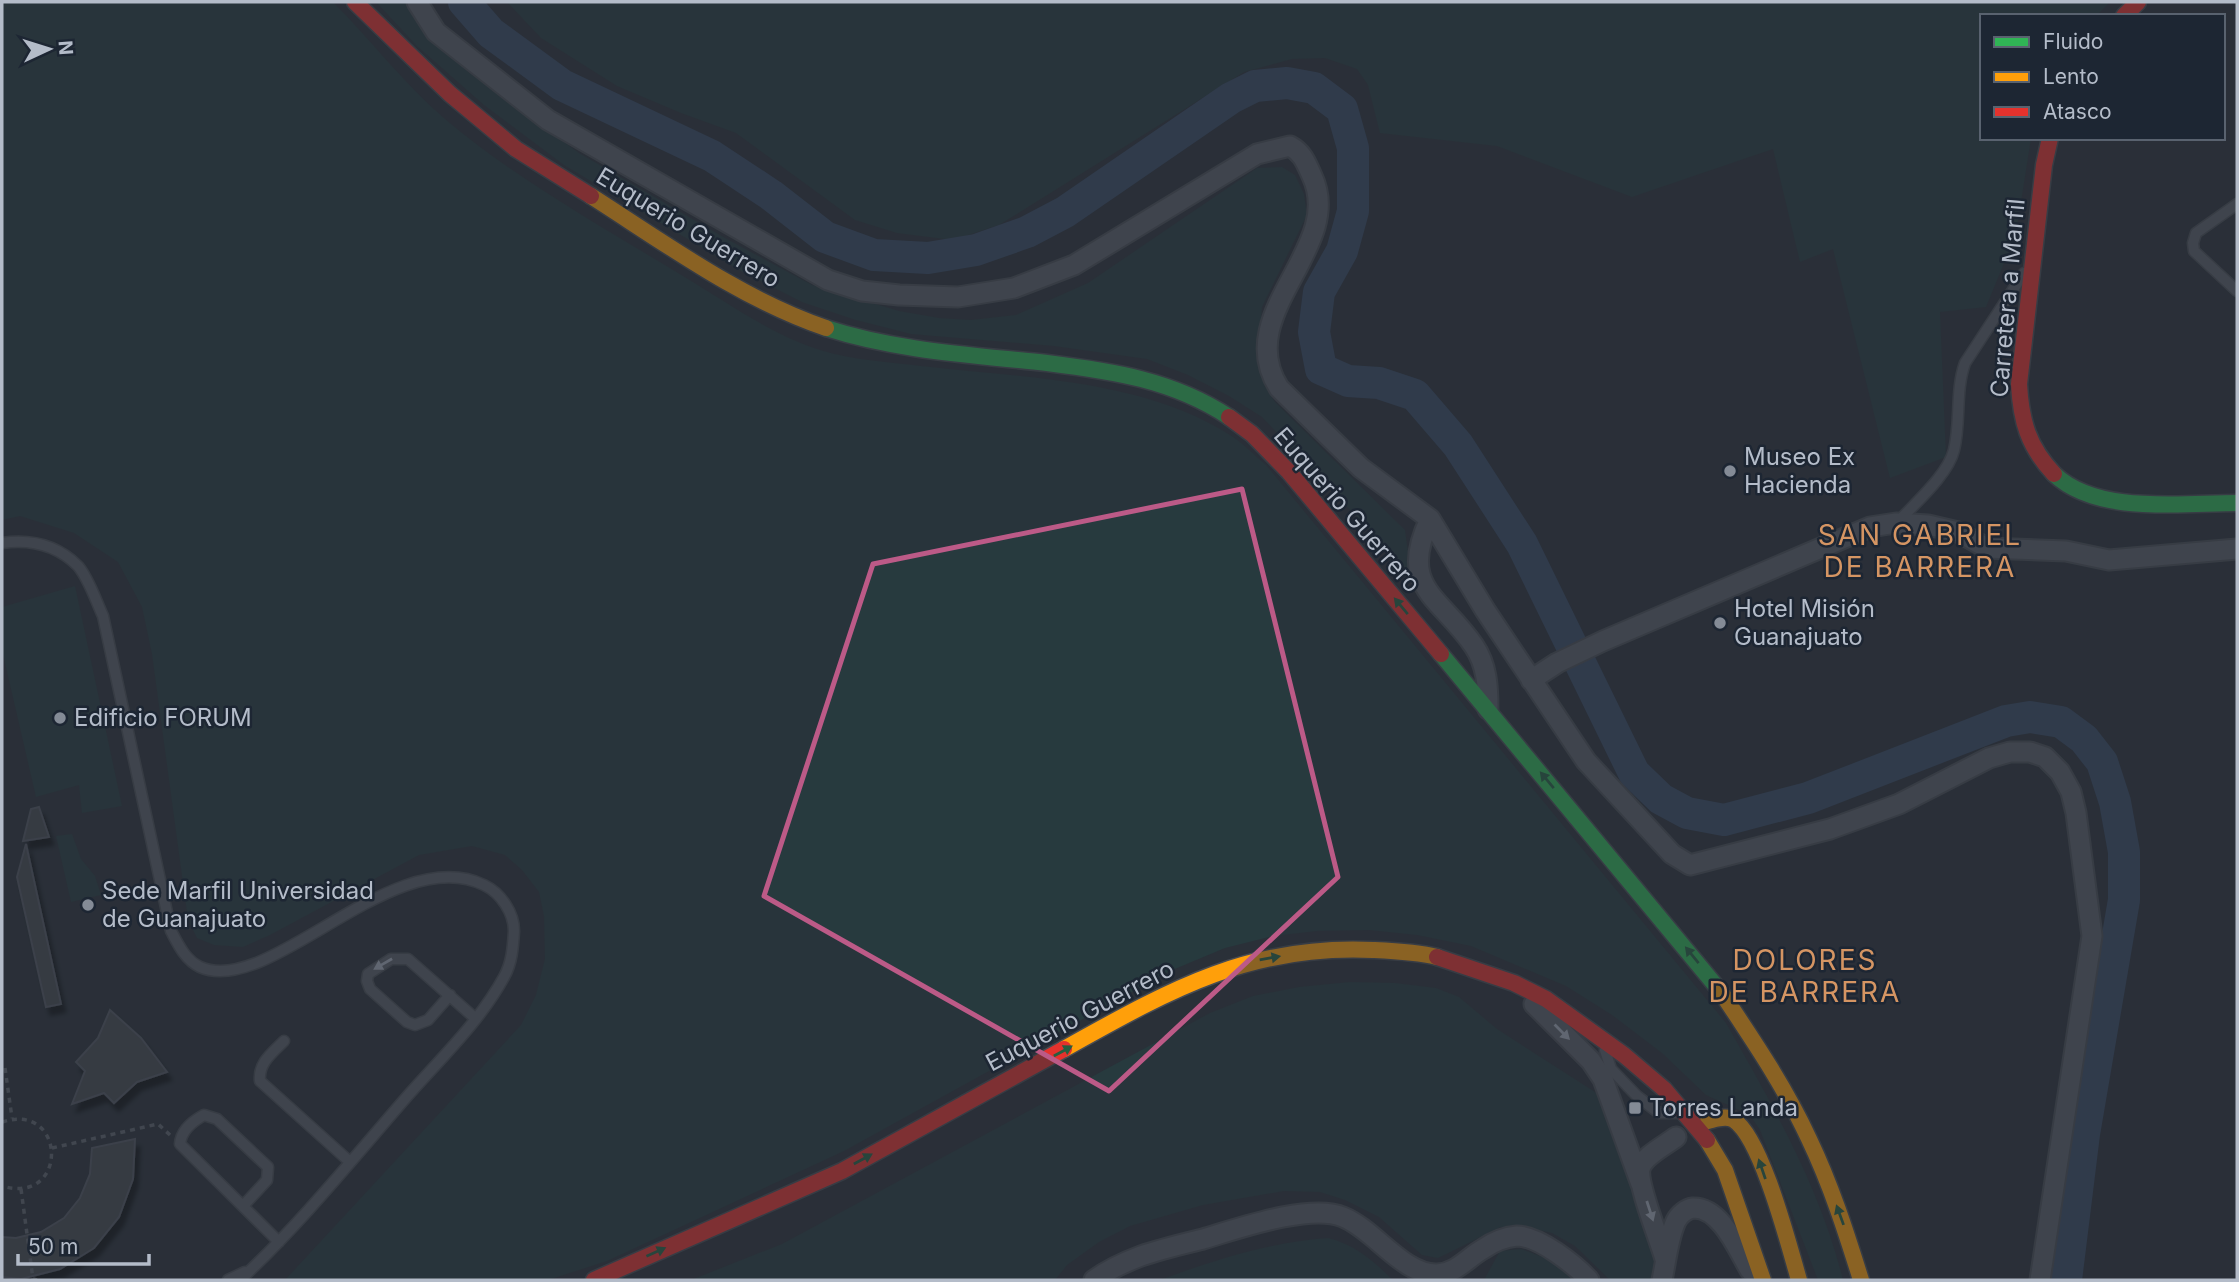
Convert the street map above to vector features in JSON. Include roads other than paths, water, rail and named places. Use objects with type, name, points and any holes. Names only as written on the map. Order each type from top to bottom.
[{"type":"main road","name":"Euquerio Guerrero","points":[[355,2],[450,94],[516,149],[762,302],[802,319],[884,342],[1134,375],[1173,388],[1218,410],[1251,434],[1289,472],[1711,978],[1748,1032],[1791,1104],[1820,1163],[1861,1280]]},
{"type":"main road","name":"Carretera a Marfil","points":[[2050,140],[2044,165],[2019,384],[2022,420],[2037,452],[2057,478],[2086,495],[2123,501],[2237,503]]},
{"type":"main road","name":"Euquerio Guerrero","points":[[594,1280],[842,1171],[1159,996],[1216,972],[1262,959],[1306,952],[1382,950],[1433,956],[1473,967],[1546,999],[1600,1037],[1664,1089],[1709,1143],[1725,1170],[1762,1280]]},
{"type":"main road","points":[[1708,1121],[1732,1118],[1740,1123],[1747,1135],[1759,1160],[1799,1280]]},
{"type":"street","points":[[417,2],[436,32],[548,120],[828,280],[862,292],[958,297],[1014,288],[1074,265],[1257,154],[1290,146],[1301,152],[1318,189],[1318,223],[1268,332],[1267,355],[1271,375],[1279,388],[1361,468],[1430,519],[1485,610],[1586,761],[1672,854],[1690,865],[1830,829],[1899,804],[1989,758],[2010,752],[2031,752],[2045,757],[2060,772],[2071,792],[2076,813],[2092,936],[2040,1280]]},
{"type":"street","points":[[1430,519],[1418,555],[1420,580],[1432,598],[1474,646],[1485,668],[1488,709]]},
{"type":"street","points":[[1531,680],[1557,663],[1602,641],[1870,527],[1896,523],[1928,525],[1958,532],[1987,548],[2066,551],[2109,560],[2237,549]]},
{"type":"street","points":[[1514,984],[1591,1061],[1603,1079],[1641,1184],[1664,1271]]},
{"type":"street","points":[[1641,1184],[1640,1170],[1644,1162],[1676,1137]]},
{"type":"street","points":[[1664,1271],[1676,1219],[1686,1210],[1695,1208],[1706,1211],[1717,1219],[1756,1280]]},
{"type":"street","points":[[1094,1280],[1142,1256],[1272,1220],[1309,1213],[1340,1215],[1361,1225],[1418,1271],[1438,1274],[1458,1269],[1482,1249],[1501,1239],[1520,1236],[1544,1245],[1589,1280]]},
{"type":"lane","points":[[2237,204],[2196,233],[2193,243],[2194,251],[2237,291]]},
{"type":"lane","points":[[1896,523],[1949,463],[1956,441],[1965,363],[2033,258]]},
{"type":"lane","points":[[2,543],[22,540],[56,549],[79,568],[103,616],[171,931],[181,951],[199,967],[217,971],[260,961],[380,897],[422,879],[446,876],[469,878],[491,888],[508,907],[514,927],[513,954],[505,976],[476,1019],[279,1241],[240,1280]]},
{"type":"lane","points":[[450,995],[428,1020],[415,1026],[370,989],[367,981],[369,974],[391,958],[408,959],[450,995],[476,1019]]},
{"type":"lane","points":[[1600,1037],[1611,1069],[1637,1096],[1659,1113],[1684,1112]]},
{"type":"lane","points":[[284,1041],[264,1061],[259,1072],[260,1081],[350,1162]]},
{"type":"lane","points":[[244,1205],[267,1180],[268,1167],[217,1119],[204,1115],[195,1119],[180,1136],[180,1144],[279,1241]]},
{"type":"lane","points":[[228,1280],[252,1269]]},
{"type":"waterway","points":[[464,2],[491,33],[562,85],[712,156],[771,195],[825,237],[874,255],[928,258],[976,250],[1027,232],[1065,212],[1231,98],[1255,86],[1287,83],[1314,88],[1342,109],[1353,148],[1353,211],[1342,251],[1319,292],[1314,332],[1321,369],[1348,381],[1379,383],[1415,395],[1458,445],[1522,544],[1634,773],[1661,799],[1687,813],[1724,820],[1808,798],[2006,721],[2030,717],[2061,722],[2084,739],[2102,762],[2115,802],[2124,852],[2124,900],[2084,1134],[2066,1280]]},
{"type":"place","name":"Museo Ex Hacienda","points":[[1730,471]]},
{"type":"place","name":"Hotel Misión Guanajuato","points":[[1720,623]]},
{"type":"place","name":"Edificio FORUM","points":[[60,718]]},
{"type":"place","name":"Sede Marfil Universidad de Guanajuato","points":[[88,905]]},
{"type":"place","name":"Torres Landa","points":[[1635,1108]]},
{"type":"district","name":"SAN GABRIEL DE BARRERA","points":[[1920,551]]},
{"type":"district","name":"DOLORES DE BARRERA","points":[[1805,976]]}]
